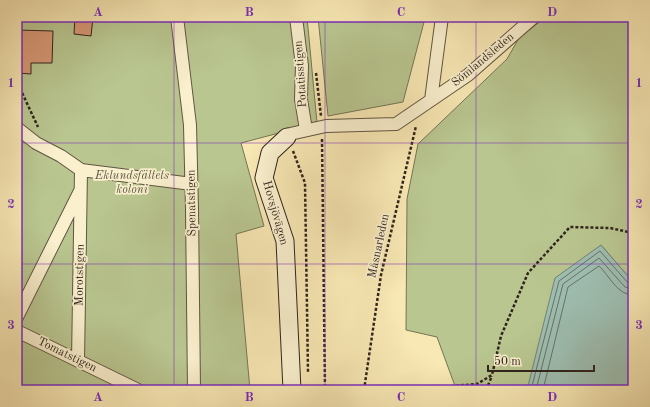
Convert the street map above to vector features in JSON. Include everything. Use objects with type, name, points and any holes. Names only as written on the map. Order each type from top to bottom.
[{"type":"street","name":"Spenatstigen","points":[[177,17],[190,125],[194,390]]},
{"type":"street","name":"Potatisstigen","points":[[296,17],[302,66],[301,99],[306,130]]},
{"type":"street","points":[[431,100],[442,17]]},
{"type":"street","name":"Sömlandsleden","points":[[431,100],[468,75],[534,17]]},
{"type":"street","name":"Hovsjövägen","points":[[292,390],[285,241],[264,178],[270,153],[290,134],[306,130],[326,126],[396,124],[431,100]]},
{"type":"street","points":[[19,133],[61,156],[81,170],[192,184]]},
{"type":"street","name":"Morotstigen","points":[[78,361],[81,170]]},
{"type":"street","name":"Morotstigen","points":[[17,317],[81,189]]},
{"type":"street","name":"Tomatstigen","points":[[17,331],[138,390]]},
{"type":"path","points":[[316,71],[321,118]]},
{"type":"path","points":[[18,84],[48,149]]},
{"type":"path","name":"Måsnarleden","points":[[364,390],[381,275],[420,108]]},
{"type":"path","points":[[322,133],[325,390]]},
{"type":"path","points":[[287,137],[305,183],[308,374]]},
{"type":"path","points":[[486,390],[492,375],[501,336],[528,273],[570,227],[610,228],[633,233]]},
{"type":"path","points":[[406,390],[477,384],[492,375]]},
{"type":"path","points":[[454,386],[458,390]]},
{"type":"green space","name":"Eklundsfältets koloni","points":[[17,17],[307,17],[317,123],[241,143],[264,226],[236,234],[250,390],[17,390]]},
{"type":"green space","points":[[318,17],[350,17],[375,21],[424,22],[403,102],[328,116]]},
{"type":"green space","points":[[546,17],[633,17],[633,282],[601,245],[526,390],[453,390],[455,386],[437,337],[406,330],[407,199],[418,144],[507,59],[519,38]]},
{"type":"water","points":[[601,245],[633,282],[633,390],[526,390],[555,278]]},
{"type":"building","points":[[75,17],[93,17],[91,36],[74,34]]},
{"type":"building","points":[[17,30],[53,31],[52,63],[31,63],[31,74],[17,73]]}]
